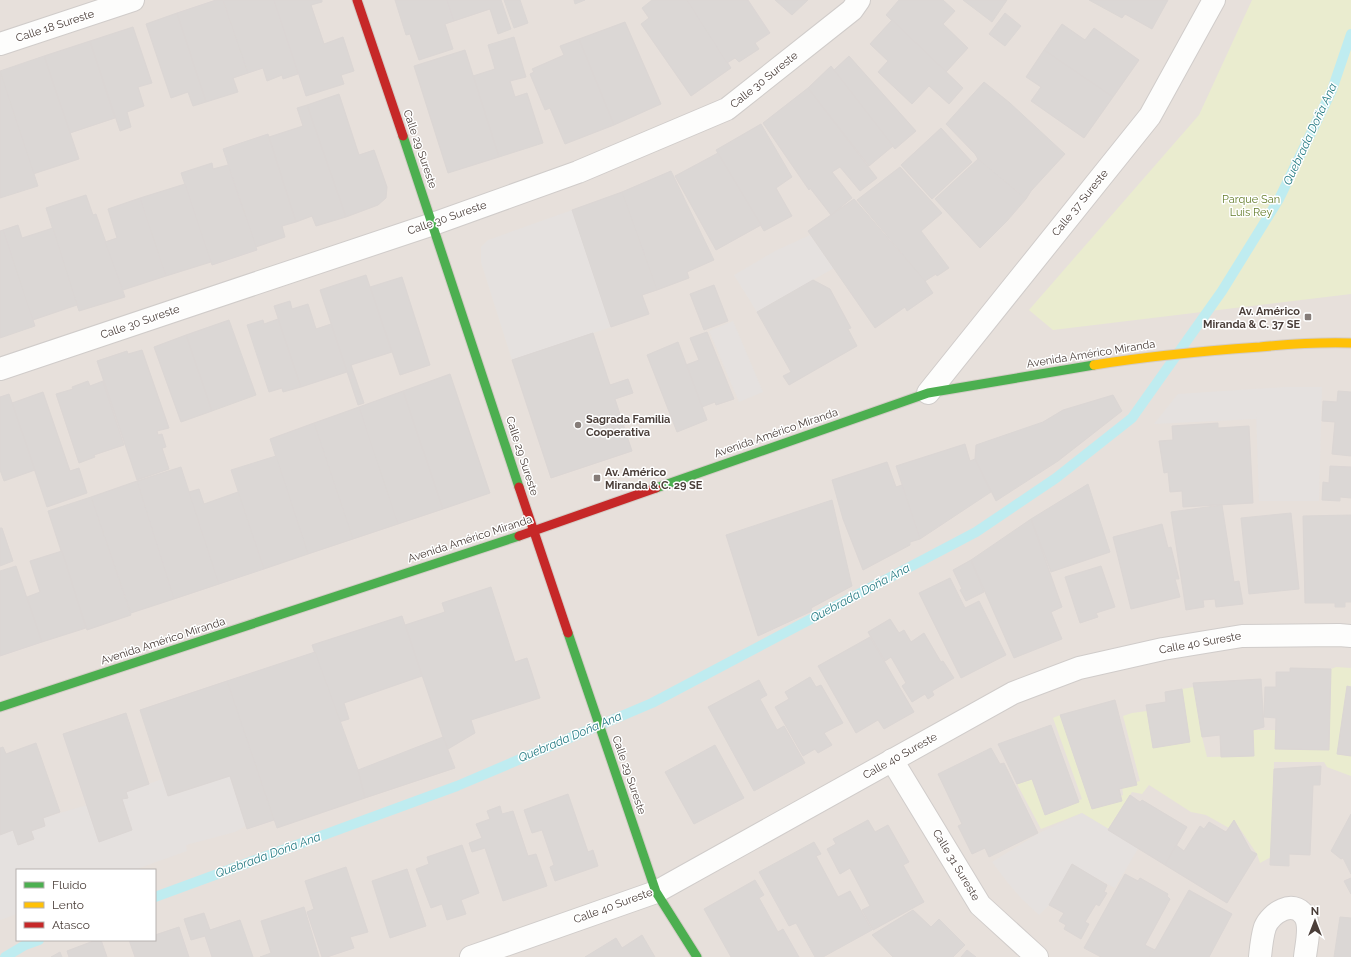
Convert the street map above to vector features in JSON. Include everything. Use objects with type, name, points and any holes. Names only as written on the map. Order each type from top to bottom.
[{"type":"street","name":"Calle 18 Sureste","points":[[0,44],[133,0]]},
{"type":"street","name":"Calle 29 Sureste","points":[[357,0],[433,224],[533,531],[656,892],[697,957]]},
{"type":"street","name":"Calle 30 Sureste","points":[[0,369],[433,224],[578,172],[727,109],[852,10],[859,0]]},
{"type":"street","name":"Calle 37 Sureste","points":[[928,393],[1150,116],[1214,0]]},
{"type":"street","name":"Avenida Américo Miranda","points":[[0,707],[533,531],[928,393],[1120,361],[1226,349],[1325,342],[1351,343]]},
{"type":"street","name":"Calle 40 Sureste","points":[[471,957],[656,892],[1013,693],[1079,668],[1163,649],[1242,636],[1351,636]]},
{"type":"street","name":"Calle 31 Sureste","points":[[892,760],[980,905],[1037,957]]},
{"type":"street","points":[[1260,957],[1265,926],[1276,913],[1287,907],[1296,908],[1304,915],[1308,925],[1305,957]]},
{"type":"shaded area","points":[[0,0],[1351,0],[1351,957],[0,957]]},
{"type":"shaded area","points":[[572,210],[611,327],[512,360],[481,262],[481,247],[488,240]]},
{"type":"shaded area","points":[[810,235],[834,268],[757,312],[734,275],[775,251]]},
{"type":"shaded area","points":[[733,321],[763,392],[739,402],[709,331]]},
{"type":"shaded area","points":[[1285,387],[1322,387],[1319,501],[1259,501],[1256,411],[1256,419],[1154,424],[1178,394]]},
{"type":"shaded area","points":[[230,776],[246,826],[235,832],[186,845],[187,851],[137,869],[16,869],[16,914],[0,920],[0,835],[13,830],[18,845],[34,840],[31,831],[45,826],[43,818],[87,805],[99,842],[132,830],[122,799],[128,798],[126,792],[162,779],[168,796]]},
{"type":"shaded area","points":[[1082,813],[1139,847],[1115,888],[1072,865],[1049,905],[1039,915],[1021,898],[992,862],[1039,833]]},
{"type":"green space","name":"Parque San Luis Rey","points":[[1252,0],[1351,0],[1351,294],[1053,330],[1029,310],[1199,115]]},
{"type":"green space","points":[[1336,667],[1351,668],[1351,687],[1347,686],[1338,754],[1351,756],[1351,776],[1327,767],[1324,762],[1274,762],[1271,857],[1260,863],[1257,854],[1234,820],[1229,828],[1206,815],[1191,812],[1149,785],[1142,794],[1132,792],[1108,829],[1082,813],[1041,829],[1017,784],[1032,779],[1046,815],[1082,799],[1053,718],[1060,715],[1092,809],[1123,795],[1122,786],[1140,781],[1123,716],[1147,711],[1153,748],[1190,742],[1182,689],[1194,687],[1202,737],[1207,757],[1254,756],[1253,730],[1275,730],[1275,749],[1329,750],[1331,669]]},
{"type":"building","points":[[216,0],[223,0],[248,73],[233,78],[238,92],[206,102],[177,13]]},
{"type":"building","points":[[223,0],[274,0],[298,74],[283,79],[282,75],[267,81],[263,68],[248,73]]},
{"type":"building","points":[[274,0],[322,0],[322,2],[311,5],[324,44],[343,37],[354,71],[341,75],[344,84],[306,96]]},
{"type":"building","points":[[395,0],[447,0],[454,21],[445,24],[453,49],[419,60],[410,34],[406,35]]},
{"type":"building","points":[[447,0],[501,0],[511,29],[498,34],[490,9],[454,21]]},
{"type":"building","points":[[504,0],[520,0],[528,23],[514,28]]},
{"type":"building","points":[[574,0],[585,0],[575,4]]},
{"type":"building","points":[[652,0],[687,0],[731,68],[691,96],[641,24],[649,18],[642,8]]},
{"type":"building","points":[[687,0],[748,0],[770,33],[755,43],[759,49],[739,62],[735,58],[727,63]]},
{"type":"building","points":[[775,0],[808,0],[792,15]]},
{"type":"building","points":[[899,0],[943,0],[955,11],[943,24],[968,48],[946,72],[886,15]]},
{"type":"building","points":[[963,0],[1007,0],[992,22]]},
{"type":"building","points":[[1089,0],[1168,0],[1152,29],[1125,14],[1122,18]]},
{"type":"building","points":[[177,13],[206,102],[193,106],[188,92],[171,98],[146,24]]},
{"type":"building","points":[[1005,13],[1021,26],[1005,46],[989,34]]},
{"type":"building","points":[[892,20],[963,88],[949,104],[929,86],[912,104],[878,72],[888,61],[870,44]]},
{"type":"building","points":[[625,22],[661,104],[614,125],[579,39]]},
{"type":"building","points":[[1062,24],[1085,40],[1094,28],[1139,60],[1113,97],[1044,50]]},
{"type":"building","points":[[133,27],[152,83],[138,87],[144,106],[127,112],[131,127],[120,131],[90,41]]},
{"type":"building","points":[[514,37],[526,77],[510,81],[515,97],[527,93],[543,143],[499,157],[473,76],[495,69],[488,45]]},
{"type":"building","points":[[579,39],[614,125],[565,144],[550,108],[545,110],[530,74],[534,72],[532,69],[564,55],[560,46]]},
{"type":"building","points":[[90,41],[115,118],[70,133],[44,56]]},
{"type":"building","points":[[465,50],[499,157],[448,173],[414,66]]},
{"type":"building","points":[[1044,50],[1113,97],[1084,138],[1031,101],[1041,87],[1026,77]]},
{"type":"building","points":[[44,56],[79,159],[33,174],[0,71]]},
{"type":"building","points":[[849,56],[916,131],[895,149],[834,70]]},
{"type":"building","points":[[831,66],[893,146],[869,166],[808,88]]},
{"type":"building","points":[[0,71],[38,186],[0,198]]},
{"type":"building","points":[[984,82],[1010,103],[1065,154],[1031,191],[1026,199],[978,159],[946,124]]},
{"type":"building","points":[[808,88],[877,178],[860,191],[840,167],[832,172],[852,198],[831,215],[810,188],[809,190],[763,123]]},
{"type":"building","points":[[339,94],[359,155],[374,150],[387,187],[386,198],[378,205],[346,217],[307,105]]},
{"type":"building","points":[[307,105],[346,217],[316,226],[312,216],[296,222],[269,137],[303,126],[297,108]]},
{"type":"building","points":[[761,124],[792,177],[776,188],[792,216],[764,231],[716,150]]},
{"type":"building","points":[[941,128],[972,162],[932,199],[901,165]]},
{"type":"building","points":[[268,134],[296,222],[282,226],[285,237],[256,247],[223,149]]},
{"type":"building","points":[[718,153],[761,225],[716,250],[675,176]]},
{"type":"building","points":[[978,159],[1026,199],[1007,221],[980,248],[935,199]]},
{"type":"building","points":[[212,163],[213,169],[228,165],[257,250],[212,265],[181,173]]},
{"type":"building","points":[[900,167],[942,213],[921,231],[949,268],[937,276],[936,274],[925,281],[857,200]]},
{"type":"building","points":[[671,171],[714,260],[687,272],[689,278],[657,290],[622,192]]},
{"type":"building","points":[[185,184],[211,262],[166,276],[140,198]]},
{"type":"building","points":[[622,192],[657,290],[642,295],[649,314],[611,327],[572,210]]},
{"type":"building","points":[[86,195],[93,215],[96,214],[125,297],[79,311],[46,208]]},
{"type":"building","points":[[140,198],[166,276],[123,290],[105,242],[117,238],[108,209]]},
{"type":"building","points":[[854,199],[925,281],[933,293],[907,311],[905,307],[875,328],[808,231]]},
{"type":"building","points":[[18,225],[22,238],[53,228],[77,305],[33,320],[3,230]]},
{"type":"building","points":[[3,230],[35,326],[0,338],[0,231]]},
{"type":"building","points":[[366,275],[392,352],[351,365],[364,403],[358,405],[320,290]]},
{"type":"building","points":[[402,277],[430,365],[400,375],[370,287]]},
{"type":"building","points":[[813,280],[830,289],[851,328],[848,329],[857,346],[789,385],[783,376],[791,372],[757,312]]},
{"type":"building","points":[[714,285],[728,321],[704,330],[690,294]]},
{"type":"building","points":[[290,301],[292,309],[308,304],[316,329],[331,324],[347,372],[301,387],[274,306]]},
{"type":"building","points":[[278,319],[301,387],[283,392],[282,388],[269,392],[247,325],[263,320],[264,324]]},
{"type":"building","points":[[229,320],[256,395],[212,411],[186,335]]},
{"type":"building","points":[[707,332],[734,399],[716,405],[715,402],[702,407],[686,365],[699,360],[690,338]]},
{"type":"building","name":"Sagrada Familia Cooperativa","points":[[593,333],[610,385],[628,379],[633,393],[615,399],[632,451],[551,478],[512,360]]},
{"type":"building","points":[[186,335],[212,411],[181,422],[154,347]]},
{"type":"building","points":[[678,342],[707,420],[677,432],[647,355]]},
{"type":"building","points":[[142,350],[169,428],[157,431],[158,435],[162,434],[166,447],[162,448],[169,469],[137,480],[97,361],[127,351],[128,354]]},
{"type":"building","points":[[450,374],[490,493],[443,509],[403,391]]},
{"type":"building","points":[[88,381],[90,386],[103,381],[124,445],[94,455],[95,457],[79,463],[56,394],[73,389],[72,387]]},
{"type":"building","points":[[403,391],[443,509],[398,524],[359,407]]},
{"type":"building","points":[[1338,391],[1351,392],[1351,456],[1332,454],[1335,422],[1322,421],[1323,401],[1337,402]]},
{"type":"building","points":[[43,392],[70,471],[79,468],[87,493],[47,507],[12,403]]},
{"type":"building","points":[[9,394],[35,470],[4,481],[0,470],[0,397]]},
{"type":"building","points":[[1113,395],[1122,411],[1058,461],[996,501],[975,459],[976,445],[1043,422],[1063,410]]},
{"type":"building","points":[[359,407],[398,524],[353,539],[314,423]]},
{"type":"building","points":[[314,423],[353,539],[308,554],[270,439]]},
{"type":"building","points":[[1218,423],[1218,428],[1249,426],[1253,503],[1183,507],[1182,491],[1170,492],[1168,472],[1164,473],[1159,441],[1173,440],[1172,426]]},
{"type":"building","points":[[965,444],[970,461],[975,459],[991,492],[920,539],[896,466]]},
{"type":"building","points":[[276,456],[308,554],[264,569],[231,470]]},
{"type":"building","points":[[887,462],[896,487],[902,485],[920,539],[910,542],[910,545],[863,570],[843,519],[832,480]]},
{"type":"building","points":[[1330,466],[1351,467],[1351,498],[1340,497],[1340,501],[1322,500],[1323,482],[1329,483]]},
{"type":"building","points":[[181,467],[219,584],[174,599],[137,481]]},
{"type":"building","points":[[137,481],[174,599],[131,613],[91,497]]},
{"type":"building","points":[[1088,484],[1110,552],[1051,572],[1031,519]]},
{"type":"building","points":[[199,489],[204,504],[238,492],[264,569],[219,584],[189,492]]},
{"type":"building","points":[[91,497],[131,615],[87,630],[48,511]]},
{"type":"building","points":[[832,500],[852,586],[811,608],[812,611],[758,636],[726,535]]},
{"type":"building","points":[[1222,505],[1234,582],[1239,581],[1243,604],[1216,607],[1215,599],[1203,600],[1204,607],[1186,610],[1171,512]]},
{"type":"building","points":[[1291,513],[1299,589],[1249,594],[1241,518]]},
{"type":"building","points":[[1351,515],[1351,602],[1345,602],[1345,607],[1335,607],[1335,603],[1305,603],[1303,516]]},
{"type":"building","points":[[1031,519],[1062,607],[1051,612],[1062,639],[1014,658],[971,560]]},
{"type":"building","points":[[1162,524],[1168,548],[1171,547],[1179,579],[1175,579],[1180,597],[1131,609],[1113,537]]},
{"type":"building","points":[[0,528],[2,528],[13,561],[0,566]]},
{"type":"building","points":[[62,551],[86,628],[42,642],[27,597],[40,592],[30,561]]},
{"type":"building","points":[[971,560],[984,592],[966,601],[960,590],[962,589],[953,570]]},
{"type":"building","points":[[16,566],[42,642],[0,656],[0,571]]},
{"type":"building","points":[[1101,566],[1115,607],[1096,613],[1098,617],[1080,623],[1065,577]]},
{"type":"building","points":[[950,578],[965,608],[979,601],[1006,655],[961,678],[919,593]]},
{"type":"building","points":[[491,587],[515,662],[527,658],[540,698],[471,720],[475,733],[448,749],[405,625],[445,612],[442,603]]},
{"type":"building","points":[[402,616],[422,676],[344,703],[349,719],[339,722],[312,645]]},
{"type":"building","points":[[890,619],[899,633],[904,630],[911,642],[924,633],[941,662],[943,661],[954,678],[932,691],[934,695],[928,699],[925,694],[912,702],[902,686],[906,683],[891,657],[885,661],[868,632]]},
{"type":"building","points":[[870,637],[914,712],[884,729],[878,720],[856,733],[818,666]]},
{"type":"building","points":[[315,652],[358,770],[365,798],[277,828],[227,681]]},
{"type":"building","points":[[1290,668],[1331,669],[1329,750],[1275,749],[1276,718],[1264,717],[1265,687],[1276,687],[1276,672],[1290,672]]},
{"type":"building","points":[[810,677],[816,687],[821,685],[843,723],[824,733],[832,745],[818,753],[815,749],[803,756],[775,707],[789,699],[785,692]]},
{"type":"building","points":[[1261,679],[1264,727],[1253,730],[1254,756],[1221,757],[1220,735],[1202,737],[1193,683]]},
{"type":"building","points":[[759,680],[767,695],[760,699],[777,730],[784,726],[805,763],[754,791],[708,707]]},
{"type":"building","points":[[227,681],[274,820],[247,829],[230,776],[168,796],[140,710]]},
{"type":"building","points":[[1347,686],[1351,687],[1351,756],[1337,754]]},
{"type":"building","points":[[1182,689],[1190,742],[1153,748],[1146,705],[1166,702],[1165,692]]},
{"type":"building","points":[[1115,700],[1137,785],[1119,789],[1122,801],[1092,809],[1060,715]]},
{"type":"building","points":[[126,713],[149,784],[126,792],[128,798],[122,799],[132,830],[99,842],[63,734]]},
{"type":"building","points":[[1051,725],[1079,802],[1045,815],[1032,779],[1017,784],[998,744]]},
{"type":"building","points":[[443,737],[455,768],[365,798],[358,770]]},
{"type":"building","points":[[36,743],[60,812],[43,818],[45,826],[31,831],[34,839],[18,845],[13,830],[0,835],[0,748],[3,747],[6,754]]},
{"type":"building","points":[[715,745],[744,798],[694,824],[665,772]]},
{"type":"building","points":[[991,748],[1000,764],[1004,763],[1038,833],[989,857],[985,848],[972,854],[958,826],[962,824],[938,774]]},
{"type":"building","points":[[1321,766],[1320,785],[1313,785],[1310,855],[1289,854],[1289,866],[1270,865],[1274,769]]},
{"type":"building","points":[[568,794],[588,852],[593,850],[598,866],[555,881],[550,867],[554,865],[542,830],[532,833],[524,810]]},
{"type":"building","points":[[1130,795],[1140,802],[1142,800],[1187,827],[1165,865],[1108,830]]},
{"type":"building","points":[[500,806],[502,814],[513,811],[528,856],[536,854],[547,886],[503,901],[485,848],[472,852],[469,843],[482,838],[476,824],[490,819],[487,811]]},
{"type":"building","points":[[1351,814],[1351,874],[1343,858],[1341,859],[1331,851]]},
{"type":"building","points":[[868,820],[875,832],[888,825],[909,862],[903,865],[924,902],[873,930],[862,910],[870,906],[850,868],[840,874],[827,849],[836,844],[833,839]]},
{"type":"building","points":[[1234,820],[1251,851],[1257,854],[1227,903],[1165,865],[1176,845],[1184,851],[1200,826],[1204,829],[1209,822],[1226,832]]},
{"type":"building","points":[[814,842],[821,854],[816,856],[838,897],[850,891],[872,930],[823,957],[815,957],[796,923],[789,926],[759,872]]},
{"type":"building","points":[[462,845],[479,893],[461,900],[466,914],[447,920],[442,904],[431,908],[416,869],[429,864],[427,857]]},
{"type":"building","points":[[1072,864],[1107,885],[1104,892],[1107,893],[1099,906],[1096,904],[1085,922],[1089,924],[1081,939],[1064,929],[1066,925],[1059,921],[1064,913],[1049,905]]},
{"type":"building","points":[[346,867],[368,932],[350,937],[354,948],[327,957],[322,957],[307,912],[314,909],[305,881]]},
{"type":"building","points":[[407,869],[426,926],[390,938],[372,881]]},
{"type":"building","points":[[1125,874],[1138,881],[1140,878],[1168,894],[1167,896],[1170,899],[1145,945],[1153,949],[1149,957],[1101,957],[1084,948]]},
{"type":"building","points":[[1351,878],[1351,894],[1344,881]]},
{"type":"building","points":[[755,880],[764,895],[759,898],[778,932],[783,929],[799,957],[731,957],[704,909]]},
{"type":"building","points":[[1189,890],[1232,914],[1209,957],[1149,957],[1153,949],[1155,950]]},
{"type":"building","points":[[304,907],[319,957],[260,957],[271,953],[261,921]]},
{"type":"building","points":[[913,910],[931,927],[939,919],[965,945],[953,957],[893,957],[872,935]]},
{"type":"building","points":[[204,913],[210,930],[240,920],[253,957],[212,957],[205,936],[191,940],[184,919]]},
{"type":"building","points":[[1340,917],[1351,918],[1351,957],[1334,957]]},
{"type":"building","points":[[179,927],[189,957],[135,957],[129,941],[156,941],[156,935]]},
{"type":"building","points":[[642,935],[655,957],[585,957],[616,938],[622,948]]},
{"type":"building","points":[[93,941],[101,941],[107,957],[69,957],[67,951]]},
{"type":"building","points":[[967,950],[976,957],[961,957]]},
{"type":"building","points":[[60,952],[62,957],[51,957]]},
{"type":"waterway","name":"Quebrada Doña Ana","points":[[156,897],[457,786],[652,703],[976,532],[1056,478],[1132,418],[1222,291],[1279,199],[1332,90],[1351,34]]},
{"type":"waterway","name":"Quebrada Doña Ana","points":[[5,957],[25,945],[36,941]]},
{"type":"traffic: fast","points":[[403,136],[519,487]]},
{"type":"traffic: fast","points":[[656,488],[928,393],[1094,365]]},
{"type":"traffic: fast","points":[[0,707],[519,536]]},
{"type":"traffic: fast","points":[[568,633],[656,892],[697,957]]},
{"type":"traffic: slow","points":[[1094,365],[1155,356],[1218,350],[1305,344],[1351,343]]},
{"type":"traffic: jam","points":[[357,0],[403,136]]},
{"type":"traffic: jam","points":[[519,487],[568,633]]},
{"type":"traffic: jam","points":[[519,536],[656,488]]},
{"type":"place","name":"Av. Américo Miranda & C. 37 SE","points":[[1308,317]]},
{"type":"place","name":"Sagrada Familia Cooperativa","points":[[578,425]]},
{"type":"place","name":"Av. Américo Miranda & C. 29 SE","points":[[597,478]]}]
